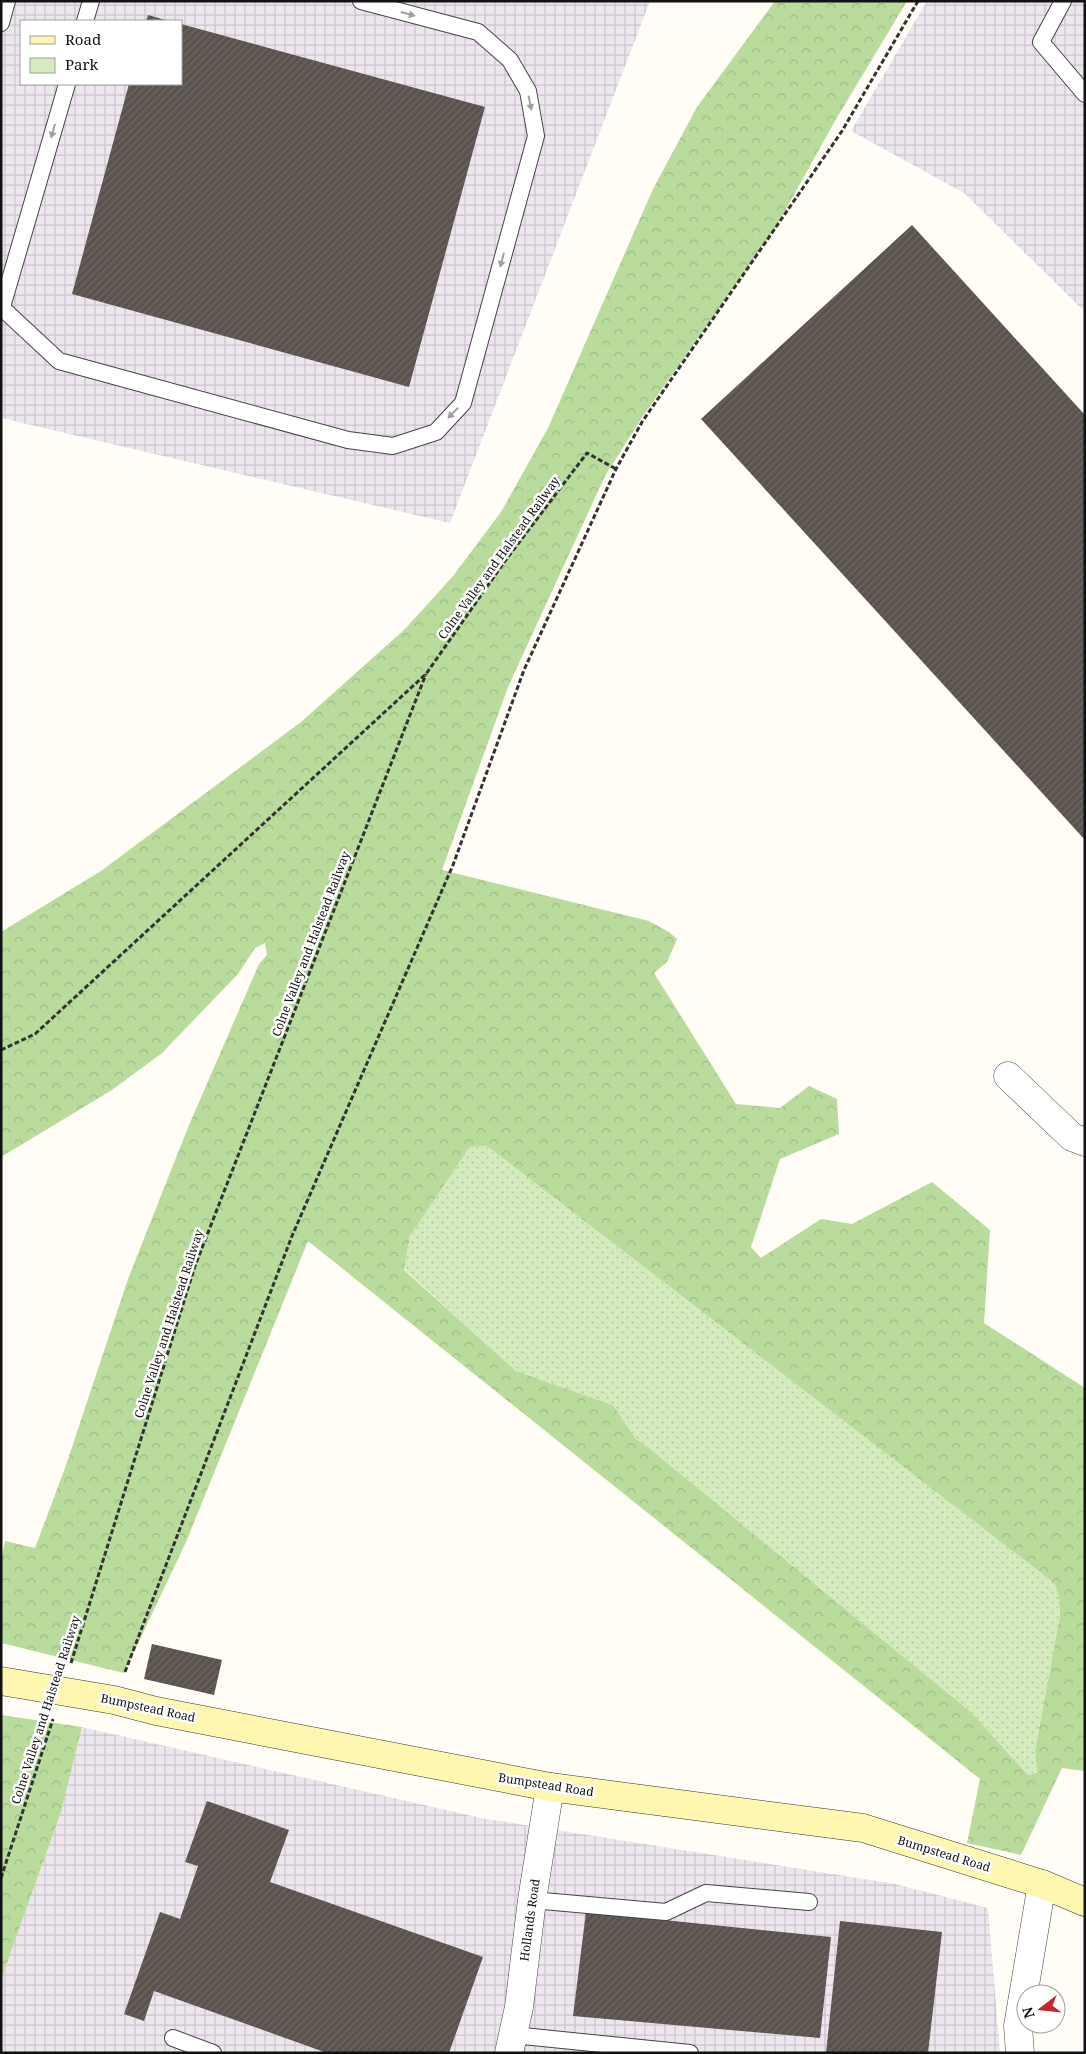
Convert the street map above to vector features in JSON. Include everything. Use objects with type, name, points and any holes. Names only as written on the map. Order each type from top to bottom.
[{"type":"main road","name":"Bumpstead Road","points":[[1,1681],[114,1700],[156,1710],[550,1787],[863,1828],[1042,1884],[1085,1902]]},
{"type":"street","points":[[1008,1076],[1072,1137],[1085,1142]]},
{"type":"street","name":"Hollands Road","points":[[511,2044],[519,2007],[532,1900],[550,1787]]},
{"type":"street","points":[[1020,2053],[1018,2026],[1042,1884]]},
{"type":"lane","points":[[85,20],[91,1]]},
{"type":"lane","points":[[67,85],[2,307],[59,360],[348,440],[393,446],[436,432],[463,403],[536,136],[528,91],[510,60],[478,32],[361,1]]},
{"type":"lane","points":[[1063,1],[1041,42],[1085,94]]},
{"type":"lane","points":[[1,23],[5,3]]},
{"type":"lane","points":[[532,1900],[666,1912],[706,1892],[809,1902]]},
{"type":"lane","points":[[173,2038],[214,2053]]},
{"type":"lane","points":[[511,2044],[690,2053]]},
{"type":"path","points":[[114,1700],[292,1236],[453,865],[524,670],[616,469],[642,422],[842,130],[918,1]]},
{"type":"path","name":"Colne Valley and Halstead Railway","points":[[1,1050],[35,1034],[426,674],[505,561],[587,453],[616,469]]},
{"type":"path","name":"Colne Valley and Halstead Railway","points":[[1,1878],[62,1691],[195,1266],[426,674]]},
{"type":"shaded area","points":[[1,1],[650,1],[450,523],[1,418]]},
{"type":"shaded area","points":[[927,1],[1085,1],[1085,312],[964,193],[851,131]]},
{"type":"shaded area","points":[[82,1727],[481,1818],[895,1884],[988,1908],[1000,2053],[1,2053],[1,1980],[61,1812]]},
{"type":"green space","points":[[775,1],[907,1],[835,121],[776,227],[643,416],[605,476],[508,687],[442,870],[649,921],[669,932],[677,939],[667,962],[654,973],[736,1104],[780,1108],[809,1086],[837,1099],[839,1134],[780,1159],[751,1247],[761,1258],[821,1219],[852,1224],[932,1182],[990,1230],[984,1323],[1085,1388],[1085,1771],[1062,1768],[1021,1855],[967,1843],[980,1779],[308,1241],[186,1542],[124,1673],[1,1643],[1,1562],[5,1541],[35,1548],[65,1468],[128,1279],[189,1125],[259,964],[267,955],[265,943],[255,948],[238,974],[162,1053],[112,1090],[1,1157],[1,932],[101,871],[301,722],[405,629],[453,576],[501,512],[548,428],[653,189],[697,107]],"holes":[[[487,1146],[1054,1583],[1059,1596],[1060,1615],[1035,1750],[1037,1772],[1028,1775],[971,1712],[636,1439],[613,1405],[516,1371],[404,1270],[410,1236],[470,1147]]]},
{"type":"green space","points":[[487,1146],[1054,1583],[1059,1596],[1060,1615],[1035,1749],[1037,1771],[1028,1775],[971,1712],[636,1439],[613,1405],[516,1371],[404,1269],[410,1236],[470,1147]]},
{"type":"green space","points":[[1,1715],[82,1727],[61,1812],[1,1980]]},
{"type":"building","points":[[148,15],[166,20],[146,20]]},
{"type":"building","points":[[182,24],[485,107],[409,387],[72,294],[129,85],[182,85]]},
{"type":"building","points":[[912,225],[1085,415],[1085,840],[701,419]]},
{"type":"building","points":[[152,1644],[222,1660],[214,1695],[144,1679]]},
{"type":"building","points":[[207,1801],[289,1830],[270,1882],[483,1957],[449,2053],[327,2053],[154,1991],[144,2021],[124,2014],[160,1912],[180,1919],[198,1866],[185,1862]]},
{"type":"building","points":[[586,1912],[831,1937],[820,2038],[573,2016]]},
{"type":"building","points":[[840,1921],[942,1932],[928,2053],[826,2053]]}]
